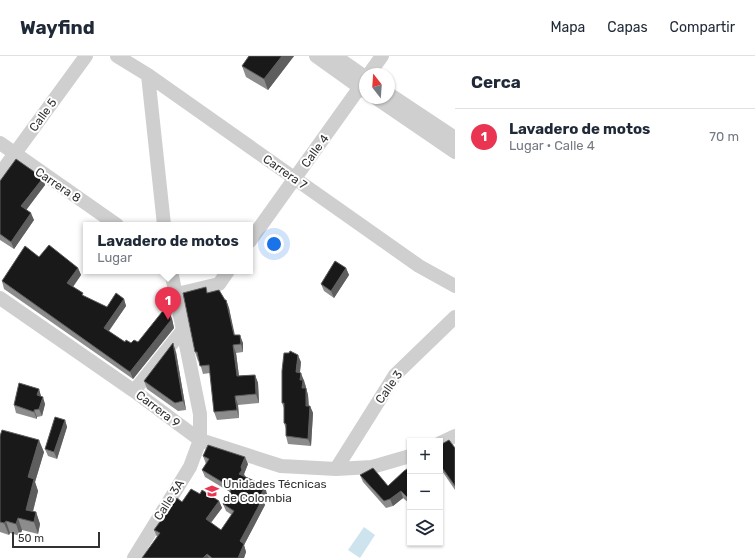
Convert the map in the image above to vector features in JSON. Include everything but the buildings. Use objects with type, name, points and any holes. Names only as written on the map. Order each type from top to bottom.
[{"type":"street","name":"Calle 5","points":[[0,174],[86,56]]},
{"type":"street","name":"Carrera 7","points":[[117,56],[148,75],[419,266],[455,286]]},
{"type":"street","points":[[316,56],[359,81]]},
{"type":"street","points":[[335,56],[359,79]]},
{"type":"street","points":[[373,68],[382,56]]},
{"type":"street","points":[[148,75],[164,222]]},
{"type":"street","name":"Calle 4","points":[[253,237],[359,91]]},
{"type":"street","points":[[395,98],[455,138]]},
{"type":"street","points":[[385,104],[455,152]]},
{"type":"street","name":"Carrera 8","points":[[0,143],[113,222]]},
{"type":"street","name":"Calle 3A","points":[[134,558],[190,468],[200,440],[200,414],[182,331],[177,294],[172,274]]},
{"type":"street","points":[[177,294],[219,284],[226,274]]},
{"type":"street","name":"Carrera 9","points":[[0,298],[134,391],[200,440],[281,466],[336,469],[372,468],[407,457]]},
{"type":"street","name":"Calle 3","points":[[336,469],[395,375],[455,317]]},
{"type":"street","points":[[134,391],[182,331]]},
{"type":"street","points":[[443,442],[455,436]]},
{"type":"water","points":[[364,527],[375,535],[360,558],[348,550]]},
{"type":"place","name":"Lavadero de motos","points":[[168,320]]},
{"type":"place","name":"Unidades Técnicas de Colombia","points":[[212,491]]}]
